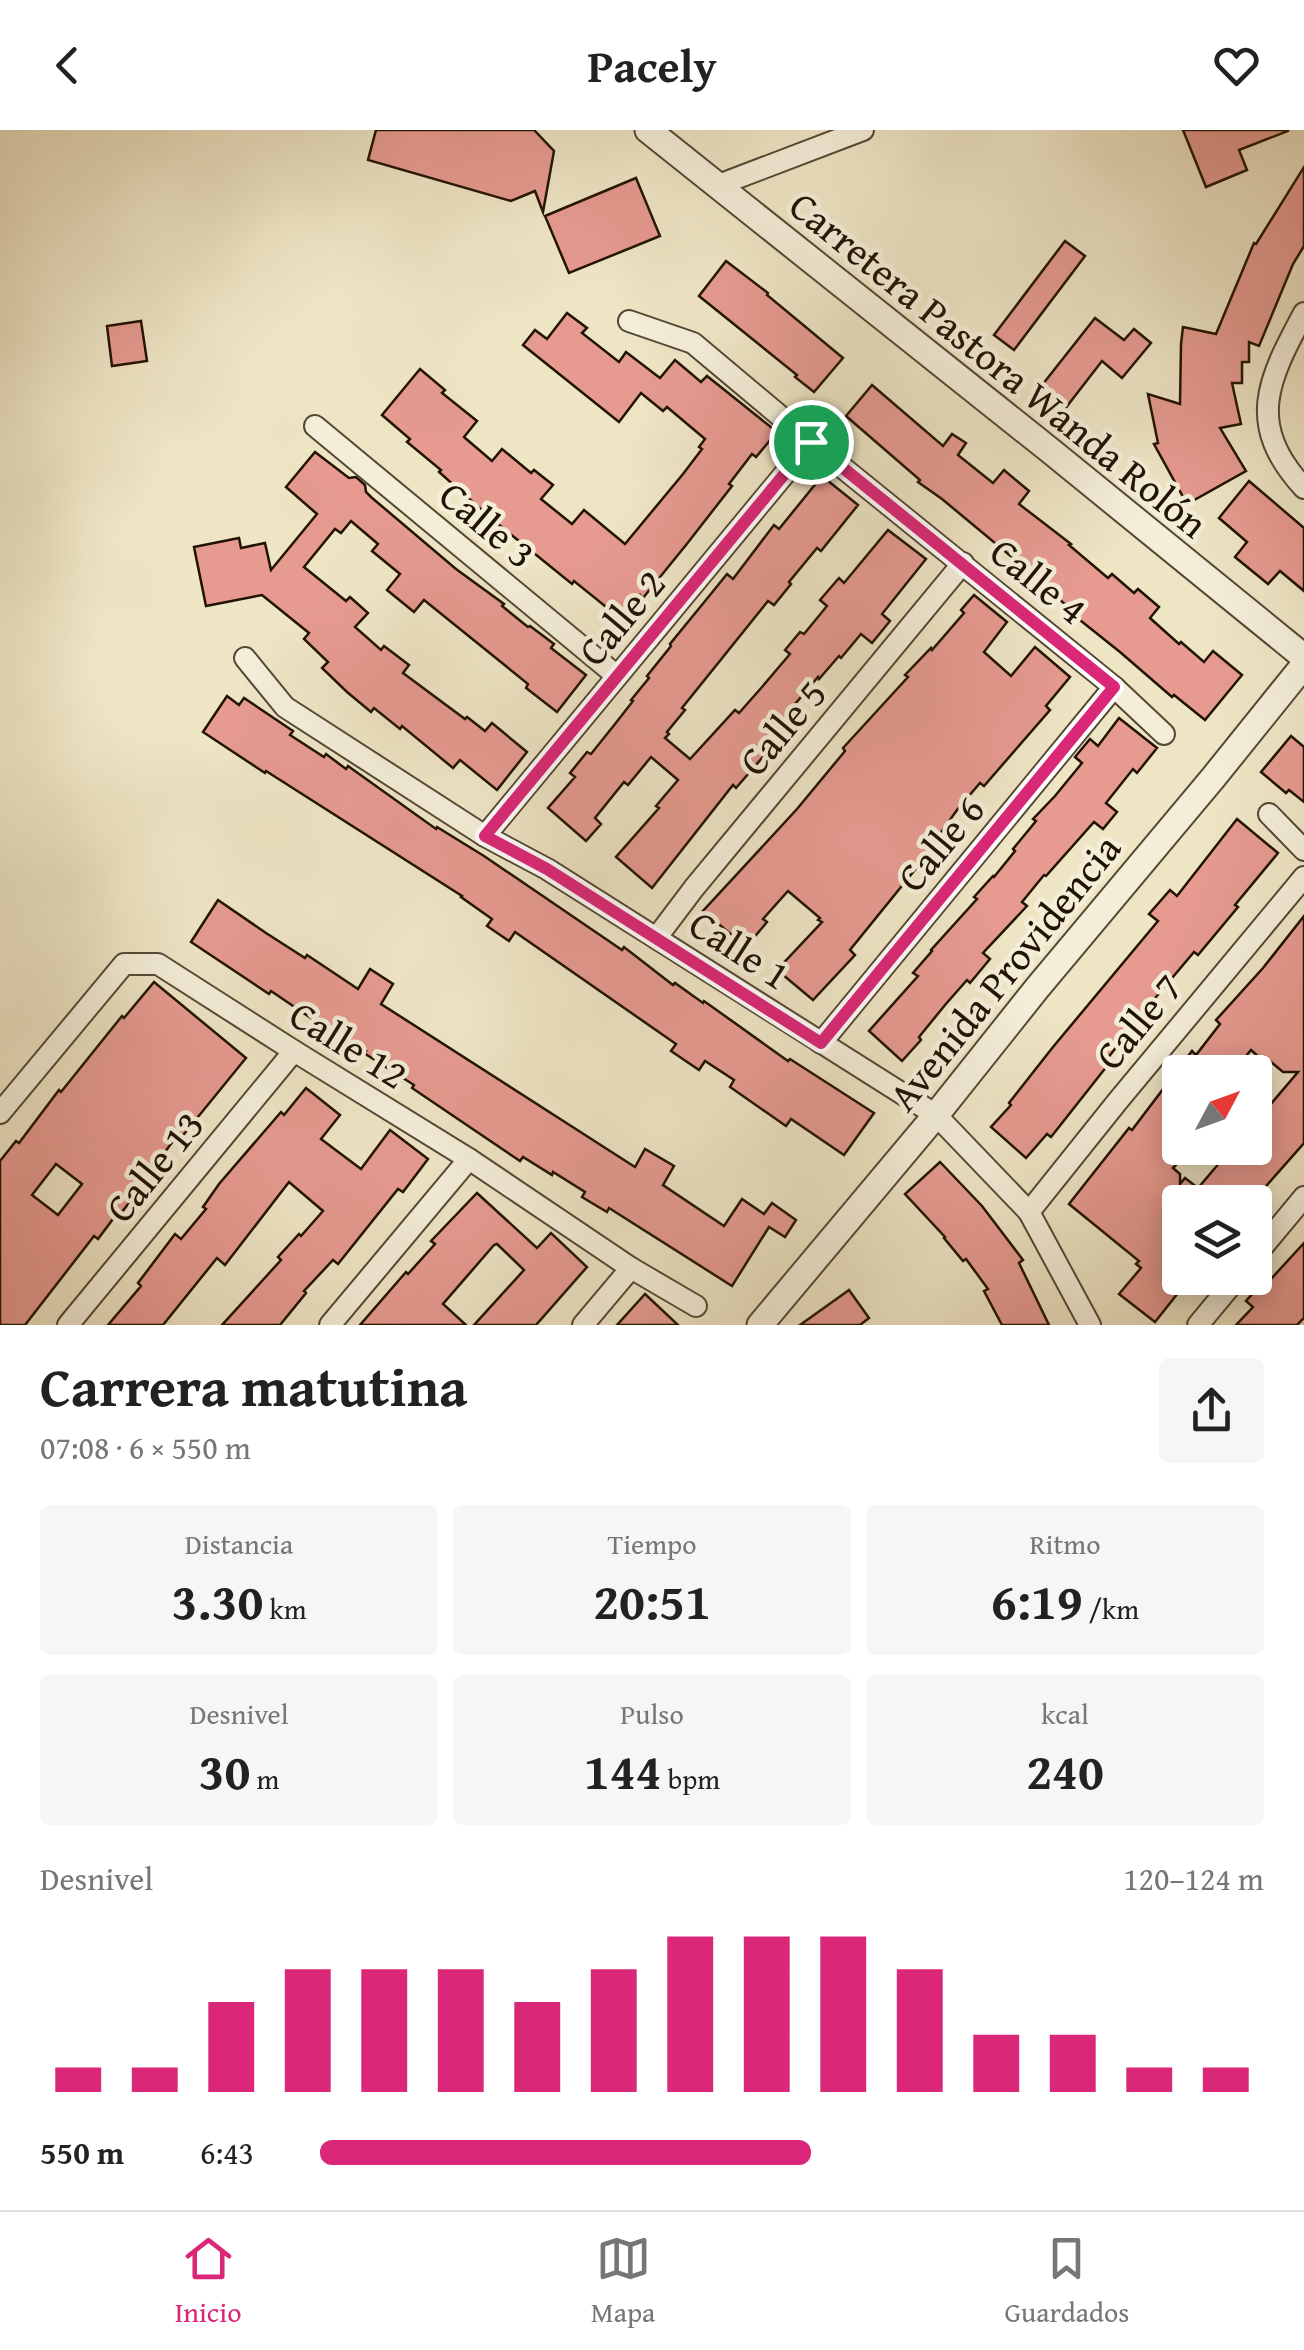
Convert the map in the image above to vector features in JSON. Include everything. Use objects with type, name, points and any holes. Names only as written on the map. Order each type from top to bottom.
[{"type":"street","name":"Carretera Pastora Wanda Rolón","points":[[648,130],[1304,657]]},
{"type":"street","points":[[716,186],[863,130]]},
{"type":"street","points":[[1304,313],[1276,365],[1268,396],[1269,430],[1281,460],[1304,488]]},
{"type":"street","name":"Calle 4","points":[[629,321],[693,343],[1114,687],[1164,734]]},
{"type":"street","name":"Calle 3","points":[[315,426],[617,676]]},
{"type":"street","name":"Calle 2","points":[[485,836],[811,442]]},
{"type":"street","name":"Calle 5","points":[[657,937],[963,563]]},
{"type":"street","name":"Calle 1","points":[[246,658],[285,707],[485,836],[657,937],[936,1115],[1029,1212],[1090,1325]]},
{"type":"street","name":"Avenida Providencia","points":[[760,1325],[1304,665]]},
{"type":"street","name":"Calle 6","points":[[821,1043],[1114,687]]},
{"type":"street","points":[[1268,814],[1304,850]]},
{"type":"street","name":"Calle 7","points":[[1029,1212],[1304,877]]},
{"type":"street","name":"Calle 12","points":[[0,1113],[124,964],[158,964],[696,1306]]},
{"type":"street","name":"Calle 13","points":[[68,1325],[294,1052]]},
{"type":"street","points":[[330,1325],[468,1159]]},
{"type":"street","points":[[1272,1236],[1304,1197]]},
{"type":"street","points":[[583,1325],[631,1268]]},
{"type":"street","points":[[1198,1325],[1224,1295]]},
{"type":"building","points":[[376,130],[534,130],[554,151],[543,212],[535,191],[511,201],[368,160]]},
{"type":"building","points":[[1183,130],[1288,131],[1239,150],[1247,170],[1206,187]]},
{"type":"building","points":[[1304,167],[1304,246],[1259,346],[1249,342],[1249,362],[1242,362],[1242,383],[1232,383],[1241,424],[1220,428],[1246,471],[1187,504],[1154,444],[1158,443],[1148,394],[1180,404],[1183,327],[1216,334],[1254,243]]},
{"type":"building","points":[[636,178],[660,236],[569,273],[545,216]]},
{"type":"building","points":[[1065,241],[1085,256],[1014,350],[994,335]]},
{"type":"building","points":[[726,261],[843,358],[814,392],[699,296]]},
{"type":"building","points":[[567,313],[587,328],[582,333],[619,362],[626,352],[660,378],[675,360],[701,382],[707,376],[777,432],[756,457],[752,454],[686,545],[621,619],[493,520],[382,415],[420,369],[477,421],[464,437],[492,461],[502,449],[553,485],[541,499],[572,524],[584,510],[625,544],[683,474],[705,439],[667,407],[663,411],[641,393],[619,422],[523,345],[535,330],[547,339]]},
{"type":"building","points":[[1095,318],[1124,340],[1134,329],[1151,343],[1122,378],[1102,361],[1061,414],[1035,394]]},
{"type":"building","points":[[141,321],[147,361],[112,366],[107,326]]},
{"type":"building","points":[[872,385],[943,446],[952,434],[966,443],[958,455],[993,483],[1004,470],[1029,491],[1019,504],[1108,578],[1112,574],[1159,607],[1150,618],[1179,644],[1204,662],[1213,651],[1242,675],[1205,720],[1076,617],[1049,588],[918,482],[846,416]]},
{"type":"building","points":[[315,452],[349,478],[356,477],[371,497],[528,627],[554,644],[551,648],[586,675],[557,712],[424,600],[414,612],[387,590],[400,574],[372,551],[378,544],[351,521],[341,533],[335,529],[304,567],[346,601],[350,597],[368,613],[355,627],[381,650],[384,646],[409,665],[403,673],[485,731],[492,723],[527,752],[497,790],[460,760],[453,768],[402,726],[400,729],[374,708],[371,712],[322,668],[328,662],[304,639],[309,633],[262,595],[206,606],[194,547],[239,538],[241,548],[265,543],[271,570],[317,514],[286,487]]},
{"type":"building","points":[[822,476],[858,505],[821,551],[817,548],[774,605],[768,601],[682,708],[685,710],[665,738],[690,759],[762,687],[790,654],[785,650],[827,606],[820,600],[839,578],[844,583],[888,530],[926,559],[882,614],[890,621],[872,643],[861,634],[818,677],[790,710],[794,714],[771,740],[775,743],[736,788],[733,785],[652,888],[616,857],[678,780],[651,757],[595,818],[601,824],[586,841],[548,808],[575,777],[570,773],[615,724],[670,644],[727,574],[733,579],[774,525],[779,529]]},
{"type":"building","points":[[1249,481],[1304,528],[1304,591],[1280,571],[1268,584],[1235,557],[1247,542],[1219,518]]},
{"type":"building","points":[[974,595],[1007,622],[984,652],[1011,676],[1035,647],[1070,677],[1046,706],[1050,710],[984,786],[980,783],[957,810],[939,840],[850,950],[855,955],[813,1000],[777,970],[822,922],[788,891],[763,919],[767,922],[746,947],[703,911],[797,809],[845,751],[843,748],[908,677],[905,675],[964,613],[961,610]]},
{"type":"building","points":[[227,696],[239,705],[244,698],[293,731],[290,735],[346,769],[348,766],[436,829],[484,856],[788,1061],[874,1113],[844,1155],[791,1119],[786,1126],[730,1087],[734,1080],[705,1061],[699,1070],[671,1051],[676,1044],[515,932],[509,941],[487,926],[492,919],[462,896],[203,732]]},
{"type":"building","points":[[1119,718],[1157,748],[1137,773],[1133,769],[1106,803],[1117,812],[1103,829],[1094,822],[1044,875],[1022,902],[1027,906],[983,953],[990,959],[945,1005],[902,1061],[869,1031],[918,976],[913,973],[977,899],[974,897],[1036,821],[1033,819],[1082,763],[1075,757],[1090,739],[1098,746]]},
{"type":"building","points":[[1291,736],[1304,747],[1304,802],[1261,772]]},
{"type":"building","points":[[1237,819],[1278,853],[1198,955],[1194,952],[1151,1003],[1051,1137],[1047,1134],[1026,1158],[991,1127],[1158,921],[1149,914],[1170,890],[1177,896]]},
{"type":"building","points":[[218,900],[358,989],[370,969],[393,984],[381,1004],[635,1167],[645,1149],[674,1166],[663,1185],[724,1226],[742,1199],[764,1214],[772,1203],[796,1220],[785,1237],[769,1227],[732,1286],[609,1208],[607,1212],[582,1197],[585,1192],[553,1172],[552,1175],[523,1157],[520,1161],[412,1088],[414,1085],[366,1051],[191,942]]},
{"type":"building","points":[[1304,916],[1304,1143],[1267,1185],[1201,1185],[1218,1165],[1272,1165],[1272,1103],[1298,1072],[1283,1072],[1272,1063],[1272,1055],[1256,1055],[1251,1050],[1247,1055],[1196,1055],[1220,1024],[1216,1020]]},
{"type":"building","points":[[154,982],[246,1058],[180,1139],[177,1136],[121,1213],[98,1239],[94,1236],[25,1325],[0,1325],[0,1161]],"holes":[[[56,1164],[82,1184],[58,1215],[32,1195]]]},
{"type":"building","points":[[306,1088],[340,1115],[321,1139],[361,1169],[390,1130],[428,1159],[403,1192],[398,1189],[338,1264],[333,1260],[304,1291],[280,1325],[222,1325],[281,1260],[278,1257],[323,1211],[289,1182],[225,1265],[217,1258],[163,1325],[108,1325],[141,1286],[138,1283],[175,1234],[181,1239],[206,1209],[203,1207],[219,1184]]},
{"type":"building","points":[[1162,1090],[1162,1165],[1176,1165],[1173,1168],[1180,1174],[1180,1184],[1185,1178],[1194,1185],[1162,1185],[1162,1295],[1176,1295],[1155,1322],[1119,1294],[1141,1268],[1136,1264],[1139,1261],[1069,1204],[1129,1128],[1132,1130]]},
{"type":"building","points":[[940,1162],[982,1206],[1023,1260],[1019,1263],[1049,1325],[1002,1325],[984,1291],[988,1289],[966,1259],[963,1261],[905,1194]]},
{"type":"building","points":[[477,1193],[537,1248],[551,1233],[587,1267],[536,1325],[474,1325],[524,1270],[497,1244],[443,1304],[466,1325],[360,1325],[435,1244],[431,1241]]},
{"type":"building","points":[[1304,1243],[1304,1318],[1297,1325],[1236,1325],[1253,1307],[1246,1301],[1251,1295],[1272,1295],[1272,1278]]},
{"type":"building","points":[[849,1290],[869,1318],[860,1325],[800,1325]]},
{"type":"building","points":[[645,1294],[678,1325],[617,1325]]},
{"type":"route","points":[[811,442],[1114,687],[821,1043],[547,869],[485,836],[811,442]]}]
